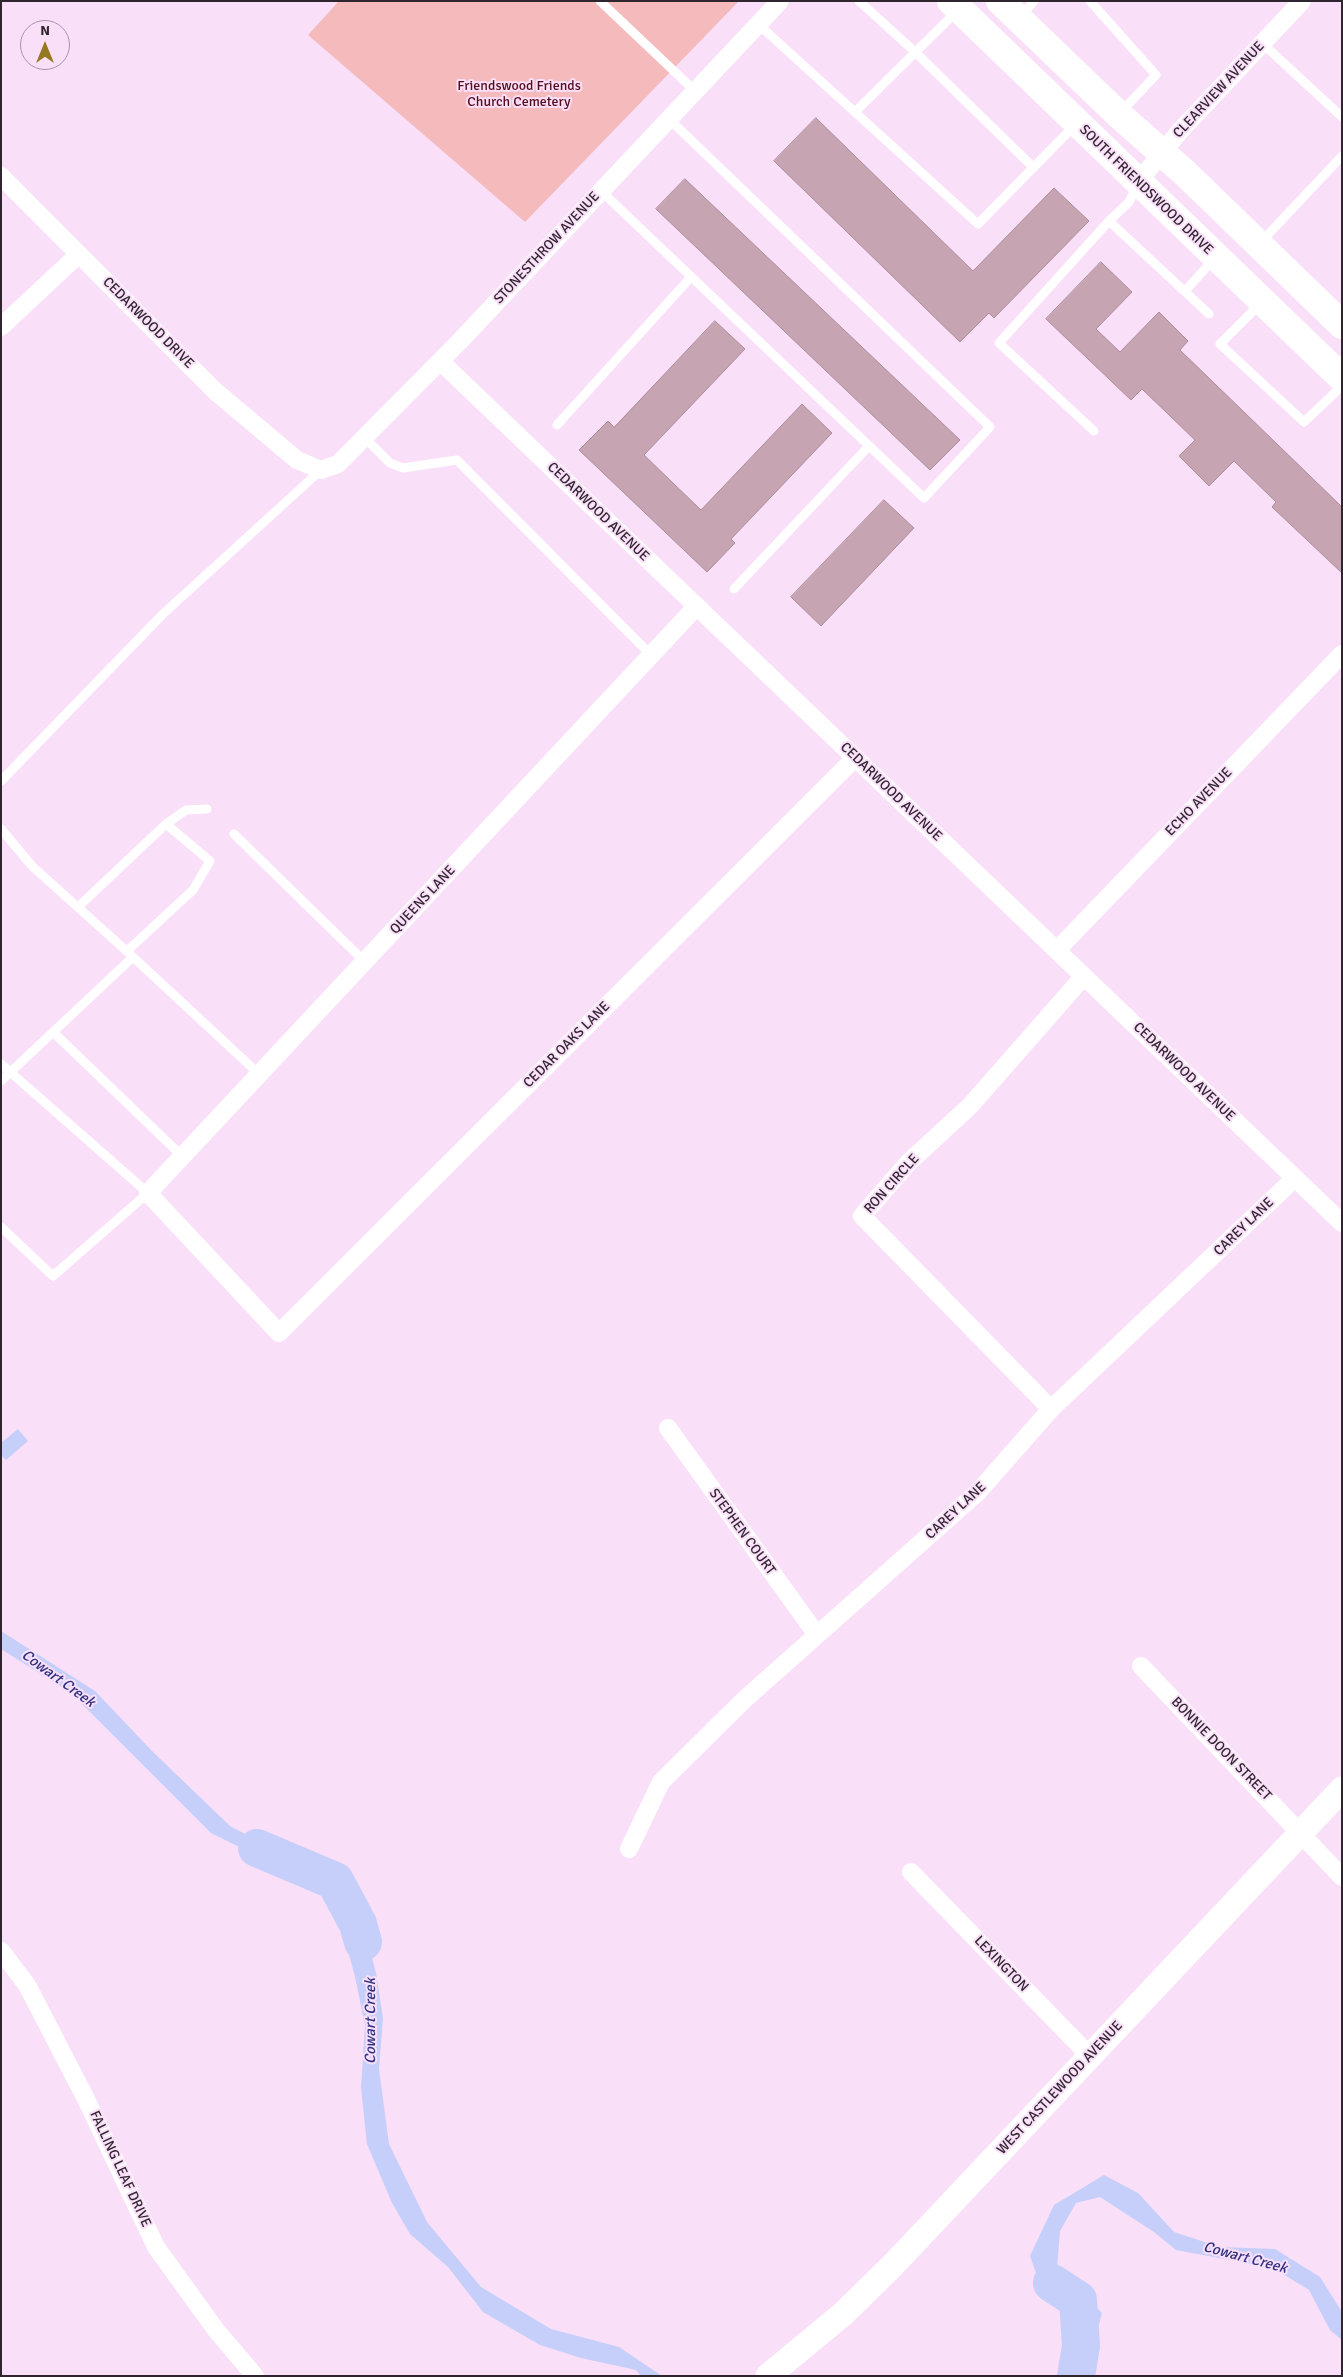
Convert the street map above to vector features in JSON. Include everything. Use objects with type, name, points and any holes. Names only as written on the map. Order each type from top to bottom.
[{"type":"main road","name":"SOUTH FRIENDSWOOD DRIVE","points":[[955,5],[1139,181],[1215,258],[1342,378]]},
{"type":"main road","points":[[1017,7],[1119,115],[1162,152],[1342,325]]},
{"type":"street","name":"STONESTHROW AVENUE","points":[[321,470],[338,464],[440,361],[780,1]]},
{"type":"street","name":"CLEARVIEW AVENUE","points":[[1139,181],[1162,152],[1262,43],[1294,4]]},
{"type":"street","name":"CEDARWOOD DRIVE","points":[[1,176],[215,391],[301,464],[321,470]]},
{"type":"street","points":[[1,326],[79,254]]},
{"type":"street","name":"CEDARWOOD AVENUE","points":[[440,361],[1342,1224]]},
{"type":"street","name":"QUEENS LANE","points":[[148,1193],[697,606]]},
{"type":"street","name":"ECHO AVENUE","points":[[1057,950],[1342,654]]},
{"type":"street","name":"CEDAR OAKS LANE","points":[[148,1193],[280,1333],[855,758]]},
{"type":"street","name":"RON CIRCLE","points":[[1051,1410],[862,1216],[908,1163],[970,1106],[1084,976]]},
{"type":"street","name":"CAREY LANE","points":[[629,1849],[661,1782],[745,1699],[978,1492],[1051,1410],[1295,1178]]},
{"type":"street","name":"STEPHEN COURT","points":[[668,1428],[817,1635]]},
{"type":"street","name":"BONNIE DOON STREET","points":[[1141,1666],[1342,1877]]},
{"type":"street","name":"WEST CASTLEWOOD AVENUE","points":[[769,2375],[843,2314],[893,2265],[1342,1789]]},
{"type":"street","name":"LEXINGTON","points":[[911,1872],[1090,2056]]},
{"type":"street","name":"FALLING LEAF DRIVE","points":[[1,1951],[27,1985],[86,2099],[156,2247],[216,2330],[255,2376]]},
{"type":"lane","points":[[600,1],[695,91]]},
{"type":"lane","points":[[859,1],[914,51],[1033,168]]},
{"type":"lane","points":[[1090,1],[1156,75],[1119,115]]},
{"type":"lane","points":[[856,111],[955,5]]},
{"type":"lane","points":[[758,24],[856,111],[978,224],[1077,123]]},
{"type":"lane","points":[[1262,43],[1342,117]]},
{"type":"lane","points":[[601,191],[924,498],[990,427],[669,119]]},
{"type":"lane","points":[[1258,245],[1342,156]]},
{"type":"lane","points":[[1094,431],[999,343],[1109,221],[1129,202],[1139,181]]},
{"type":"lane","points":[[1109,221],[1209,314]]},
{"type":"lane","points":[[1185,291],[1215,258]]},
{"type":"lane","points":[[557,425],[691,277]]},
{"type":"lane","points":[[1262,302],[1220,344],[1304,422],[1342,386]]},
{"type":"lane","points":[[364,438],[390,463],[403,468],[457,460],[651,655]]},
{"type":"lane","points":[[734,589],[868,446]]},
{"type":"lane","points":[[1,781],[163,614],[321,470]]},
{"type":"lane","points":[[78,907],[166,824],[186,810],[207,809]]},
{"type":"lane","points":[[1,1081],[53,1032],[193,890],[210,861],[166,824]]},
{"type":"lane","points":[[1,828],[32,866],[259,1074]]},
{"type":"lane","points":[[234,834],[365,962]]},
{"type":"lane","points":[[53,1032],[182,1157]]},
{"type":"lane","points":[[1,1064],[148,1193],[53,1276],[1,1227]]},
{"type":"green space","name":"Friendswood Friends Church Cemetery","points":[[339,1],[739,1],[525,222],[308,35]]},
{"type":"water","points":[[18,1429],[28,1441],[6,1460],[1,1455],[1,1443]]},
{"type":"water","name":"Cowart Creek","points":[[1,1631],[95,1691],[152,1751],[230,1826],[292,1859],[359,1907],[376,1973],[383,2018],[379,2069],[389,2144],[427,2222],[481,2287],[551,2329],[619,2347],[662,2376],[641,2376],[636,2370],[581,2358],[540,2345],[483,2312],[448,2267],[410,2234],[392,2203],[367,2144],[361,2088],[365,2025],[355,1977],[336,1905],[286,1870],[211,1833],[71,1693],[1,1649]]},
{"type":"water","name":"Cowart Creek","points":[[1104,2175],[1138,2193],[1174,2232],[1220,2247],[1275,2249],[1320,2277],[1342,2312],[1342,2340],[1330,2330],[1309,2290],[1273,2268],[1176,2250],[1154,2232],[1100,2197],[1076,2203],[1060,2231],[1057,2268],[1102,2313],[1093,2347],[1092,2376],[1075,2376],[1081,2321],[1042,2290],[1030,2256],[1054,2205]]},
{"type":"building","points":[[816,118],[973,271],[1054,188],[1089,221],[994,318],[989,313],[960,342],[774,161]]},
{"type":"building","points":[[685,179],[960,440],[930,470],[656,209]]},
{"type":"building","points":[[1101,262],[1132,292],[1096,329],[1120,352],[1159,312],[1188,341],[1180,350],[1342,507],[1342,573],[1272,507],[1276,502],[1234,461],[1209,486],[1179,456],[1195,440],[1142,389],[1131,400],[1046,319]]},
{"type":"building","points":[[715,321],[745,349],[644,455],[701,510],[802,404],[832,433],[731,539],[735,543],[707,572],[579,450],[608,421],[614,427]]},
{"type":"building","points":[[884,500],[914,528],[821,626],[791,597]]},
{"type":"waterway","name":"Cowart Creek","points":[[257,1848],[335,1881],[358,1924],[363,1942]]},
{"type":"waterway","name":"Cowart Creek","points":[[1052,2283],[1078,2300],[1081,2346],[1076,2376]]}]
